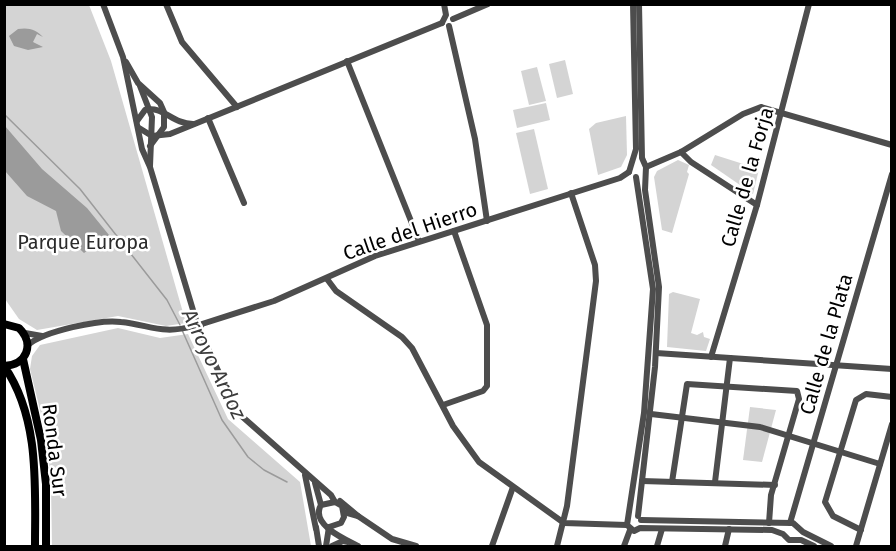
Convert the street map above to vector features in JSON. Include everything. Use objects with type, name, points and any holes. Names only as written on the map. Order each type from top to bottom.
[{"type":"main road","points":[[4,316],[8,324],[25,333],[28,345],[23,359]]},
{"type":"main road","name":"Ronda Sur","points":[[35,546],[32,444],[20,394],[4,366],[12,366],[23,359],[41,440],[46,484],[46,546]]},
{"type":"street","points":[[102,4],[123,57],[150,109],[155,136]]},
{"type":"street","points":[[166,4],[182,42],[237,107]]},
{"type":"street","points":[[444,4],[446,25],[475,139],[487,221]]},
{"type":"street","points":[[155,136],[194,124],[347,61],[446,25],[453,19],[488,4]]},
{"type":"street","points":[[624,546],[649,366],[653,290],[636,177],[629,172],[629,165],[633,161],[636,149],[633,4]]},
{"type":"street","points":[[639,4],[644,174],[659,281],[656,353],[642,481],[640,528]]},
{"type":"street","name":"Calle de la Forja","points":[[711,357],[757,204],[809,4]]},
{"type":"street","points":[[446,15],[453,19]]},
{"type":"street","points":[[123,57],[142,149],[150,167],[196,325],[237,412],[333,498],[392,539],[416,546]]},
{"type":"street","points":[[347,61],[419,241]]},
{"type":"street","points":[[138,83],[160,103],[164,112],[164,127],[155,136],[150,146],[150,167]]},
{"type":"street","points":[[633,161],[644,164],[681,152],[756,108],[782,112],[891,145]]},
{"type":"street","points":[[138,124],[142,113],[150,109],[164,112],[182,124],[194,124]]},
{"type":"street","points":[[208,118],[244,203]]},
{"type":"street","points":[[138,124],[155,136]]},
{"type":"street","points":[[681,152],[708,174],[757,204]]},
{"type":"street","name":"Calle del Hierro","points":[[43,336],[118,321],[163,331],[179,330],[274,302],[375,256],[620,178],[629,172]]},
{"type":"street","points":[[636,177],[644,174]]},
{"type":"street","name":"Calle de la Plata","points":[[783,534],[814,445],[891,174]]},
{"type":"street","points":[[557,546],[564,523],[596,281],[595,265],[571,194]]},
{"type":"street","points":[[443,405],[483,391],[487,386],[487,325],[454,231]]},
{"type":"street","points":[[327,279],[336,291],[402,337],[412,348],[464,444],[479,462],[564,523],[662,529],[768,529],[783,534],[790,542],[814,546]]},
{"type":"street","points":[[25,333],[43,336]]},
{"type":"street","points":[[28,345],[43,336]]},
{"type":"street","points":[[656,353],[891,369]]},
{"type":"street","points":[[715,482],[730,358]]},
{"type":"street","points":[[672,482],[687,384],[797,391],[799,399],[775,485],[769,523]]},
{"type":"street","points":[[861,530],[833,516],[825,502],[856,400],[866,394],[891,397]]},
{"type":"street","points":[[651,414],[760,427],[880,464]]},
{"type":"street","points":[[856,546],[891,424]]},
{"type":"street","points":[[304,472],[309,487],[319,546]]},
{"type":"street","points":[[313,480],[320,492],[321,505],[316,528]]},
{"type":"street","points":[[642,481],[775,485]]},
{"type":"street","points":[[492,546],[513,487]]},
{"type":"street","points":[[321,505],[333,498]]},
{"type":"street","points":[[333,498],[344,512],[358,516]]},
{"type":"street","points":[[329,527],[341,523],[344,512]]},
{"type":"street","points":[[629,517],[796,524],[800,529],[831,546]]},
{"type":"street","points":[[318,518],[355,545]]},
{"type":"street","points":[[326,546],[329,527]]},
{"type":"street","points":[[657,546],[662,529]]},
{"type":"street","points":[[790,542],[800,529]]},
{"type":"street","points":[[724,546],[729,530]]},
{"type":"street","points":[[332,546],[343,541],[355,545]]},
{"type":"green space","name":"Parque Europa","points":[[4,5],[89,5],[111,61],[186,323],[166,326],[118,316],[37,330],[19,319],[5,299]]},
{"type":"green space","points":[[565,60],[573,94],[557,98],[549,64]]},
{"type":"green space","points":[[537,67],[546,101],[529,105],[521,71]]},
{"type":"green space","points":[[546,103],[550,120],[517,128],[513,110]]},
{"type":"green space","points":[[626,116],[627,155],[621,167],[598,175],[589,129],[596,123]]},
{"type":"green space","points":[[534,129],[548,189],[530,194],[516,133]]},
{"type":"green space","points":[[715,155],[759,169],[753,194],[711,165]]},
{"type":"green space","points":[[678,160],[689,165],[687,172],[689,174],[672,233],[662,230],[654,177],[657,171]]},
{"type":"green space","points":[[673,292],[700,299],[691,333],[697,335],[703,332],[704,337],[710,339],[706,351],[667,347],[669,294]]},
{"type":"green space","points":[[118,328],[160,338],[188,334],[228,419],[300,482],[311,546],[52,546],[51,484],[47,439],[30,369],[32,356],[40,345]]},
{"type":"green space","points":[[750,407],[776,410],[762,462],[743,460]]},
{"type":"shaded area","points":[[18,29],[29,29],[38,33],[43,37],[37,34],[33,42],[43,47],[28,50],[14,46],[9,36]]},
{"type":"shaded area","points":[[5,126],[42,169],[87,208],[109,235],[84,253],[61,231],[56,211],[27,196],[5,171]]},
{"type":"waterway","name":"Arroyo Ardoz","points":[[4,114],[80,189],[167,300],[180,325]]},
{"type":"waterway","name":"Arroyo Ardoz","points":[[182,330],[222,420],[248,457],[264,470],[287,482]]}]
